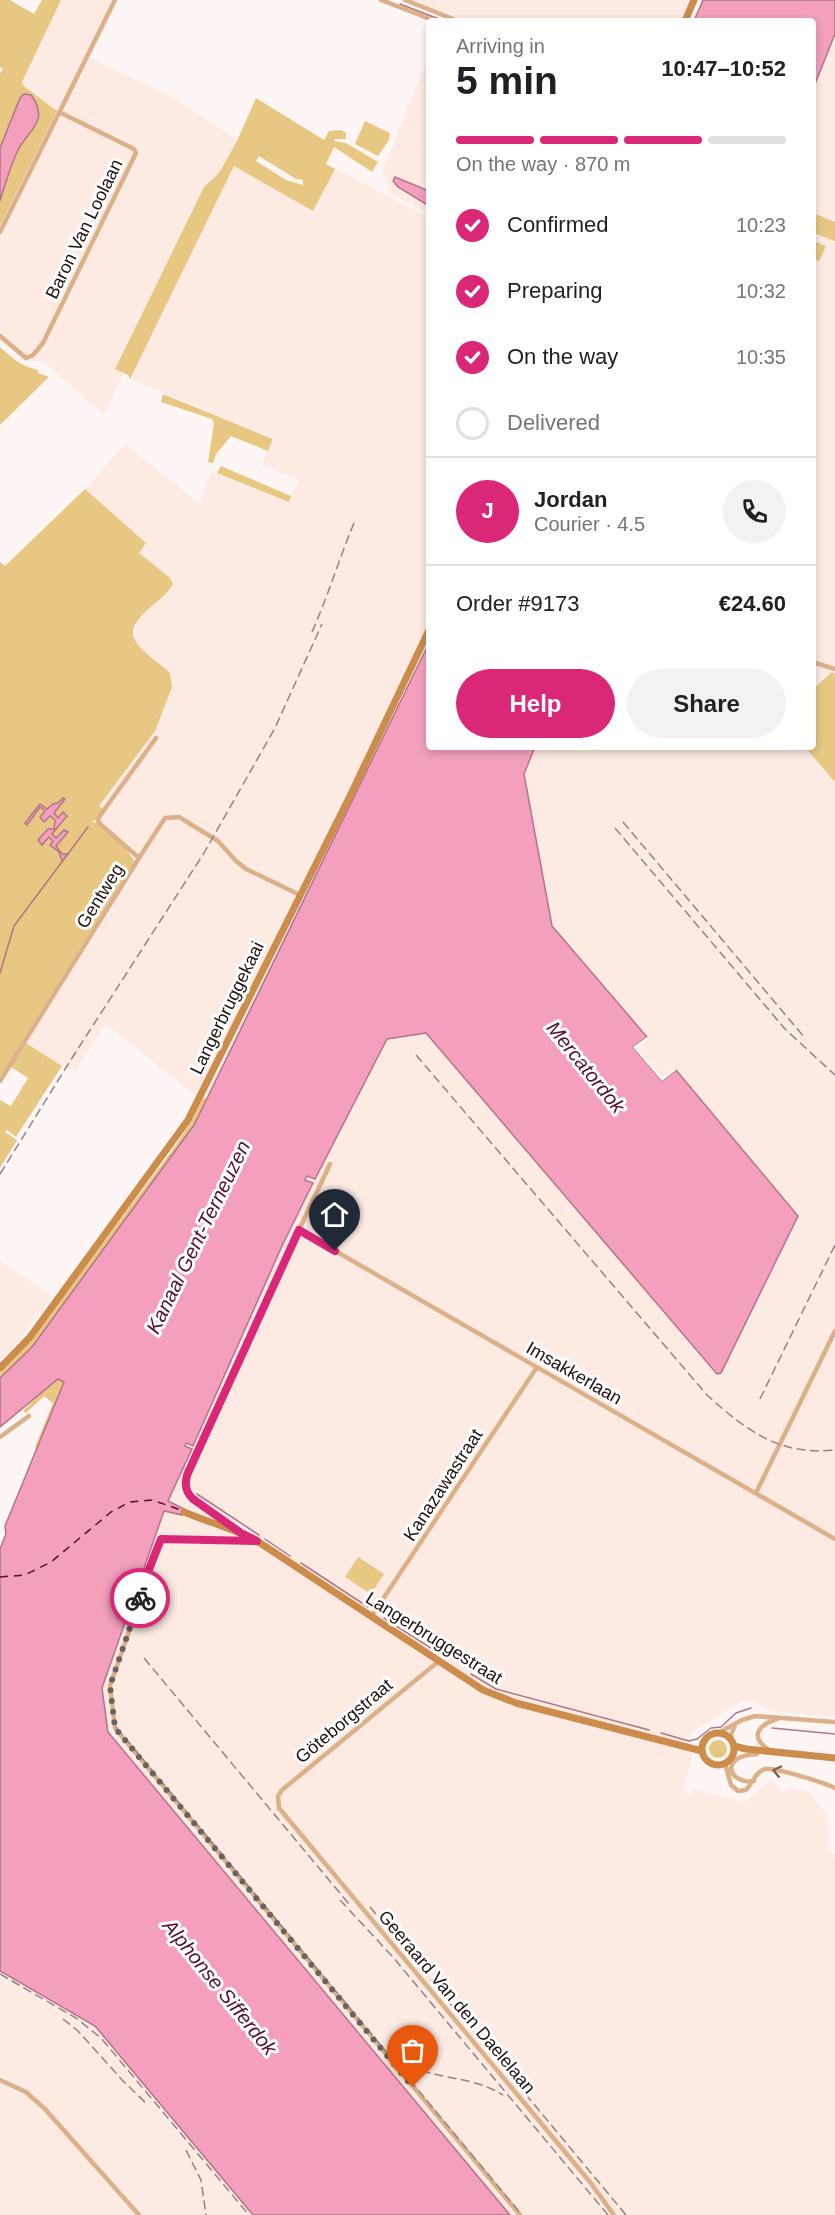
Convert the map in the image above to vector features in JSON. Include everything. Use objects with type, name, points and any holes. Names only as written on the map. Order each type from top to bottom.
[{"type":"main road","points":[[686,18],[694,0]]},
{"type":"main road","name":"Langerbruggekaai","points":[[0,1368],[30,1336],[188,1120],[350,796],[426,636]]},
{"type":"main road","points":[[184,1512],[241,1533]]},
{"type":"main road","name":"Langerbruggestraat","points":[[241,1533],[257,1541],[483,1690],[504,1700],[702,1751],[704,1758],[712,1764],[725,1763]]},
{"type":"main road","points":[[720,1732],[733,1746],[757,1754],[835,1760]]},
{"type":"main road","name":"Langerbruggestraat","points":[[680,1745],[695,1744],[703,1741],[710,1734],[720,1732]]},
{"type":"main road","points":[[702,1751],[703,1741]]},
{"type":"main road","points":[[733,1746],[835,1760]]},
{"type":"main road","points":[[725,1763],[733,1746]]},
{"type":"street","points":[[0,232],[115,0]]},
{"type":"street","points":[[381,0],[427,18]]},
{"type":"street","points":[[405,0],[450,18]]},
{"type":"street","name":"Baron Van Loolaan","points":[[0,336],[26,358],[33,355],[43,343],[136,153],[134,149],[59,112]]},
{"type":"street","points":[[816,663],[835,669]]},
{"type":"street","name":"Gentweg","points":[[0,1081],[139,858],[98,822],[99,817],[156,738]]},
{"type":"street","points":[[139,858],[165,818],[179,817],[218,841],[236,861],[246,868],[300,895]]},
{"type":"street","name":"Langerbruggestraat","points":[[241,1533],[193,1499],[187,1493],[185,1484],[245,1345],[330,1164]]},
{"type":"street","name":"Imsakkerlaan","points":[[299,1230],[835,1539]]},
{"type":"street","points":[[756,1493],[835,1330]]},
{"type":"street","name":"Kanazawastraat","points":[[371,1617],[537,1367]]},
{"type":"street","points":[[0,1437],[29,1416]]},
{"type":"street","points":[[257,1541],[161,1539],[142,1587],[141,1597],[110,1686],[115,1728],[520,2215]]},
{"type":"street","name":"Göteborgstraat","points":[[279,1808],[278,1796],[282,1790],[440,1661]]},
{"type":"street","points":[[720,1732],[746,1718],[755,1716],[835,1722]]},
{"type":"street","points":[[774,1752],[763,1745],[758,1733],[760,1727],[765,1723],[782,1717]]},
{"type":"street","points":[[733,1746],[731,1735],[736,1724]]},
{"type":"street","points":[[754,1781],[740,1781],[735,1778],[732,1769],[740,1757],[757,1754]]},
{"type":"street","points":[[725,1763],[733,1789],[738,1791],[746,1790],[760,1772],[770,1769],[821,1782],[835,1788]]},
{"type":"street","name":"Geeraard Van den Daelelaan","points":[[279,1808],[590,2182],[614,2215]]},
{"type":"street","points":[[0,2080],[26,2092],[45,2109],[139,2215]]},
{"type":"shaded area","points":[[0,0],[10,0],[34,14],[42,0],[61,0],[22,82],[24,86],[57,111],[0,226],[0,73],[3,69],[0,67]]},
{"type":"shaded area","points":[[61,0],[117,0],[88,57],[174,98],[238,140],[219,173],[204,187],[132,333],[116,369],[123,373],[104,415],[43,361],[25,361],[0,340],[0,226],[57,111],[22,82]]},
{"type":"shaded area","points":[[411,0],[690,0],[683,18],[454,18]]},
{"type":"shaded area","points":[[835,34],[835,674],[832,673],[816,686],[816,82]]},
{"type":"shaded area","points":[[426,62],[426,213],[387,191],[389,185],[382,172]]},
{"type":"shaded area","points":[[256,98],[324,140],[329,131],[341,130],[346,133],[346,139],[335,139],[334,141],[346,143],[378,162],[372,172],[334,147],[326,164],[335,169],[313,211],[234,166],[130,379],[128,375],[115,369],[204,187],[219,173],[236,143]],"holes":[[[259,156],[296,179],[303,180],[303,185],[286,180],[256,161]]]},
{"type":"shaded area","points":[[365,121],[390,133],[389,140],[378,156],[355,144]]},
{"type":"shaded area","points":[[234,166],[313,211],[335,169],[426,215],[426,647],[208,1099],[196,1096],[106,1024],[75,1071],[62,1066],[26,1043],[115,903],[112,900],[138,855],[97,820],[99,806],[155,731],[172,687],[170,673],[136,643],[134,637],[136,623],[143,613],[171,590],[169,577],[138,553],[146,543],[85,489],[125,444],[200,504],[211,471],[288,501],[299,480],[262,465],[273,438],[130,379]]},
{"type":"shaded area","points":[[816,214],[835,222],[835,241],[816,234]]},
{"type":"shaded area","points":[[816,242],[826,246],[819,261],[816,260]]},
{"type":"shaded area","points":[[0,347],[18,362],[49,377],[0,425]]},
{"type":"shaded area","points":[[163,394],[273,439],[268,451],[231,436],[216,454],[213,463],[208,462],[214,423],[212,419],[161,402]]},
{"type":"shaded area","points":[[221,466],[291,496],[289,502],[217,473]]},
{"type":"shaded area","points":[[85,489],[146,543],[139,553],[169,577],[173,583],[169,590],[140,618],[133,633],[139,646],[170,673],[172,687],[155,731],[99,806],[103,809],[97,820],[92,821],[116,839],[134,862],[0,1077],[0,562],[5,566]]},
{"type":"shaded area","points":[[832,672],[835,674],[835,782],[808,750],[816,750],[816,686]]},
{"type":"shaded area","points":[[534,750],[808,750],[835,782],[835,1717],[769,1711],[753,1701],[741,1701],[690,1734],[685,1751],[693,1754],[683,1792],[691,1795],[693,1789],[745,1802],[771,1779],[782,1792],[789,1788],[809,1792],[829,1818],[827,1820],[830,1835],[828,1847],[835,1857],[835,2215],[510,2215],[108,1732],[102,1688],[164,1511],[181,1515],[184,1509],[168,1501],[282,1246],[313,1184],[307,1176],[315,1179],[387,1039],[426,1033],[717,1374],[662,1081],[633,1047],[646,1036],[552,926],[524,774]]},
{"type":"shaded area","points":[[26,1043],[62,1066],[16,1137],[7,1130],[5,1132],[17,1140],[0,1168],[0,1100],[11,1106],[28,1078],[11,1067]]},
{"type":"shaded area","points":[[203,1098],[208,1099],[194,1125],[71,1295],[32,1347],[0,1378],[0,1373],[32,1338],[173,1149],[191,1122]]},
{"type":"shaded area","points":[[0,1261],[52,1296],[16,1344],[0,1360]]},
{"type":"shaded area","points":[[58,1379],[64,1382],[64,1386],[38,1448],[35,1447],[53,1403],[44,1396],[26,1413],[23,1411],[52,1382]]},
{"type":"shaded area","points":[[358,1557],[384,1574],[371,1594],[345,1577]]},
{"type":"shaded area","points":[[718,1740],[724,1743],[727,1749],[724,1755],[718,1758],[712,1755],[709,1749],[712,1743]]},
{"type":"shaded area","points":[[0,1971],[95,2026],[253,2215],[0,2215]]},
{"type":"water","points":[[703,0],[835,0],[835,34],[816,82],[816,18],[695,18]]},
{"type":"water","points":[[24,94],[31,95],[37,104],[38,119],[17,152],[0,201],[0,148],[20,98]]},
{"type":"water","points":[[395,177],[426,190],[426,204],[398,187],[393,181]]},
{"type":"water","points":[[426,649],[426,750],[534,750],[524,774],[552,926],[647,1037],[633,1047],[662,1081],[676,1070],[798,1216],[721,1373],[717,1374],[426,1033],[387,1039],[315,1179],[307,1176],[305,1180],[313,1183],[282,1246],[193,1446],[186,1443],[185,1446],[192,1449],[168,1501],[184,1509],[182,1515],[164,1511],[102,1688],[108,1732],[510,2215],[253,2215],[95,2026],[0,1971],[0,1549],[6,1534],[5,1526],[64,1382],[58,1379],[0,1427],[0,1378],[32,1347],[194,1125]]},
{"type":"water","points":[[63,798],[65,799],[54,813],[58,818],[63,812],[67,816],[52,834],[56,838],[64,830],[68,832],[56,846],[62,854],[68,854],[62,861],[59,852],[50,845],[53,841],[49,837],[42,845],[38,840],[48,829],[54,829],[55,820],[50,816],[44,822],[40,817],[45,811],[40,807],[27,825],[25,823],[40,804],[47,809]]},
{"type":"pier","points":[[647,1037],[649,1039],[637,1048],[662,1077],[674,1068],[676,1070],[662,1081],[633,1047]]},
{"type":"waterway","points":[[400,4],[436,18]]},
{"type":"waterway","points":[[0,973],[14,926],[88,827]]},
{"type":"waterway","points":[[197,1494],[259,1535]]},
{"type":"waterway","points":[[265,1539],[290,1556]]},
{"type":"waterway","points":[[301,1563],[368,1607]]},
{"type":"waterway","points":[[384,1618],[434,1650]]},
{"type":"waterway","points":[[471,1674],[496,1689],[649,1730]]},
{"type":"waterway","points":[[661,1733],[689,1741],[697,1739],[711,1728],[721,1727],[736,1713],[751,1708]]},
{"type":"waterway","points":[[772,1728],[835,1734]]},
{"type":"ferry route","points":[[0,1577],[25,1575],[51,1562],[111,1512],[130,1502],[152,1500],[181,1510]]},
{"type":"railway","points":[[312,632],[354,523]]},
{"type":"railway","points":[[0,1174],[204,853],[275,728],[322,624]]},
{"type":"railway","points":[[623,822],[805,1038]]},
{"type":"railway","points":[[615,828],[785,1029],[835,1075]]},
{"type":"railway","points":[[416,1055],[707,1395],[736,1419],[765,1438],[797,1449],[835,1450]]},
{"type":"railway","points":[[760,1399],[835,1245]]},
{"type":"railway","points":[[144,1658],[349,1904]]},
{"type":"railway","points":[[116,1727],[522,2215]]},
{"type":"railway","points":[[340,1900],[392,1956],[608,2215]]},
{"type":"railway","points":[[370,1907],[626,2215]]},
{"type":"railway","points":[[0,1974],[76,2018],[101,2038],[249,2215]]},
{"type":"railway","points":[[63,2019],[78,2031],[147,2104]]},
{"type":"railway","points":[[397,2059],[423,2071],[477,2084],[503,2095]]},
{"type":"railway","points":[[186,2150],[201,2180],[206,2215]]},
{"type":"way so far","points":[[140,1598],[110,1686],[115,1728],[413,2087]]},
{"type":"route","points":[[140,1598],[150,1563],[161,1539],[257,1541],[241,1533],[193,1499],[187,1493],[185,1484],[187,1475],[299,1230],[335,1251]]},
{"type":"water label","name":"Mercatordok","points":[[586,1067]]},
{"type":"water label","name":"Kanaal Gent-Terneuzen","points":[[198,1237]]},
{"type":"water label","name":"Alphonse Sifferdok","points":[[220,1987]]}]
